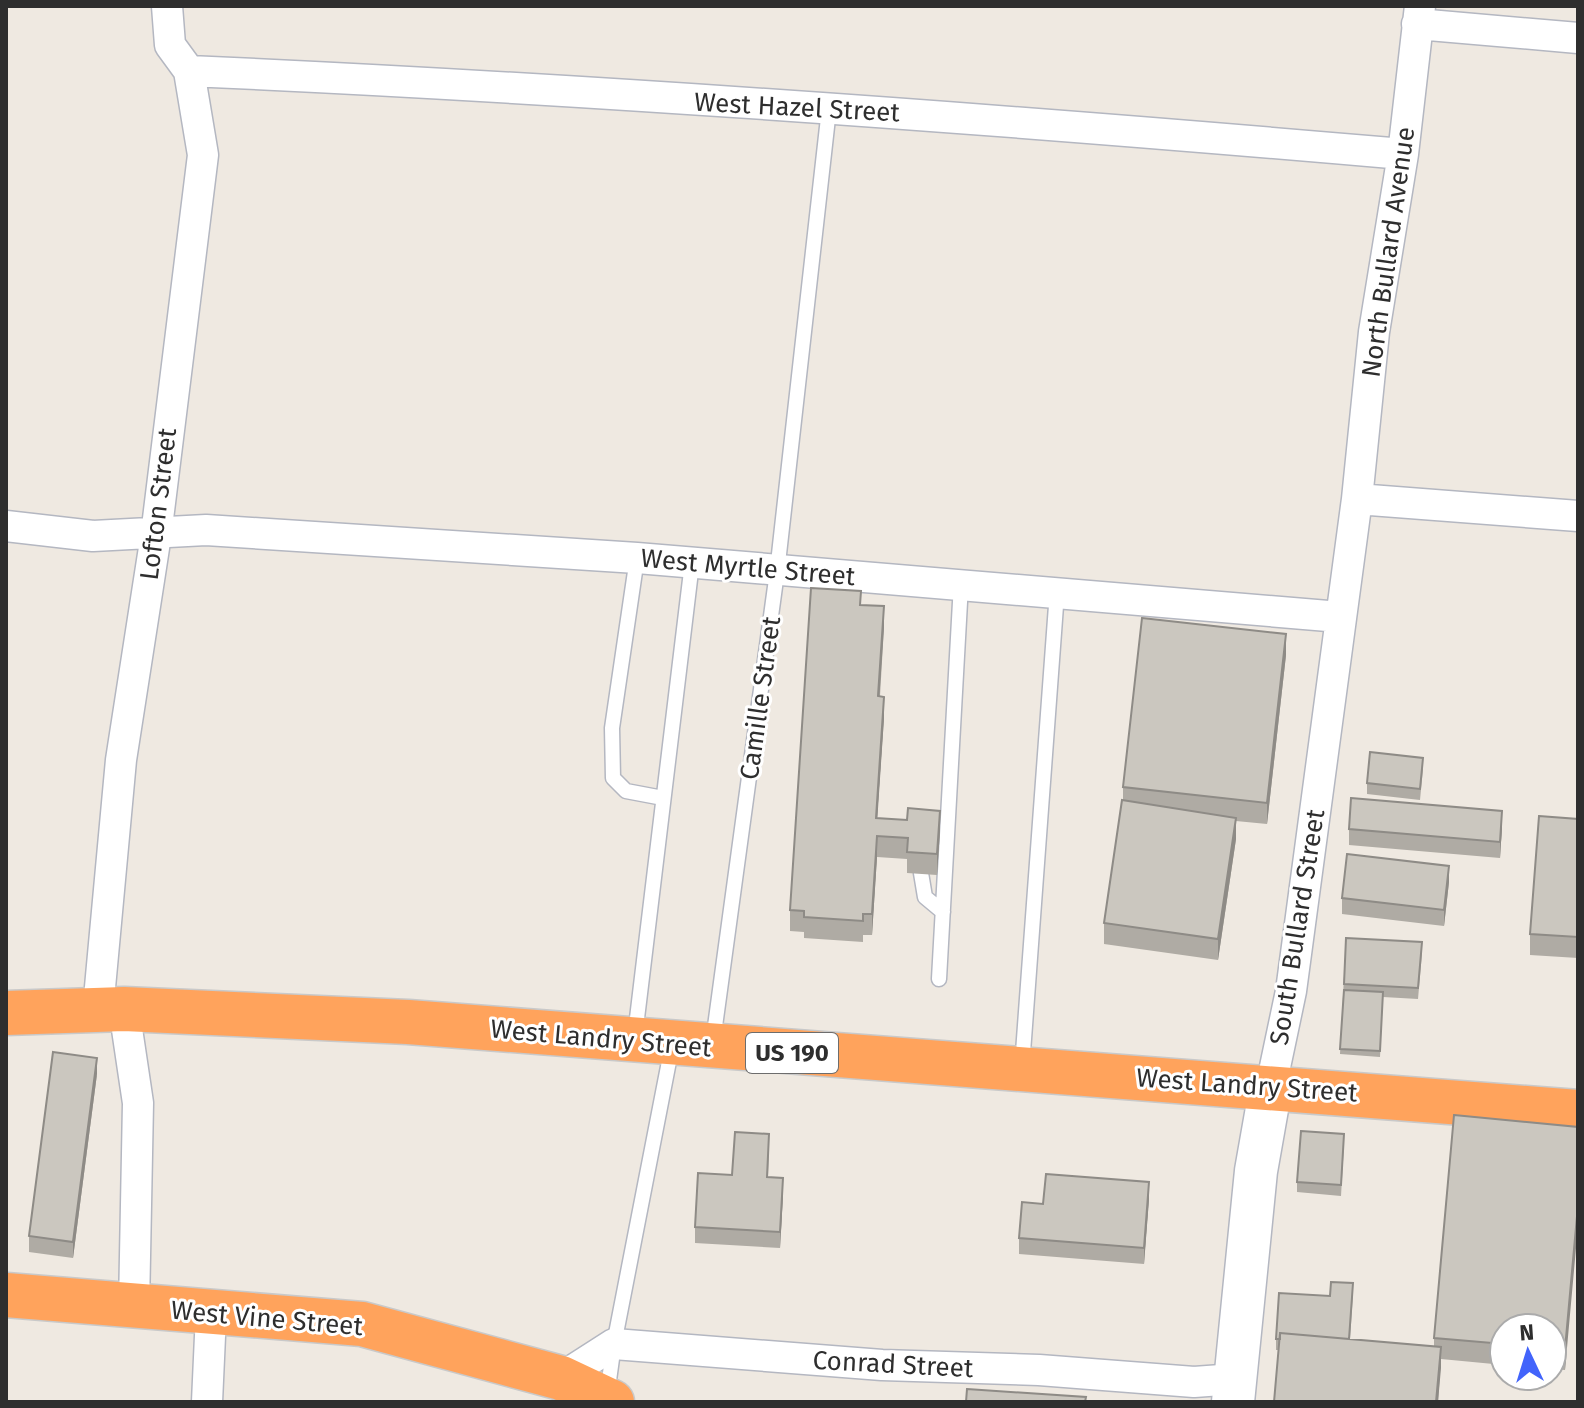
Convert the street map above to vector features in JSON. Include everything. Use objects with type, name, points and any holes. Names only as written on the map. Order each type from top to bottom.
[{"type":"highway","name":"West Landry Street","points":[[6,1013],[111,1009],[408,1022],[1578,1112]]},
{"type":"highway","name":"West Vine Street","points":[[6,1295],[211,1314],[285,1315],[362,1324],[561,1378],[609,1400]]},
{"type":"main road","name":"South Bullard Street","points":[[1234,1390],[1256,1171],[1271,1086]]},
{"type":"street","name":"Lofton Street","points":[[134,1307],[138,1103],[111,1009],[121,760],[156,535],[203,155],[189,71],[170,45],[167,6]]},
{"type":"street","points":[[1419,15],[1578,38]]},
{"type":"street","name":"North Bullard Avenue","points":[[1357,499],[1374,332],[1403,154],[1419,15]]},
{"type":"street","name":"West Hazel Street","points":[[189,71],[501,85],[968,116],[1403,154]]},
{"type":"street","points":[[1357,499],[1578,516]]},
{"type":"street","name":"South Bullard Street","points":[[1271,1086],[1291,991],[1357,499]]},
{"type":"street","name":"West Myrtle Street","points":[[6,526],[93,536],[206,530],[637,558],[1340,617]]},
{"type":"street","points":[[207,1402],[211,1314]]},
{"type":"street","points":[[561,1378],[614,1344]]},
{"type":"street","name":"Conrad Street","points":[[614,1344],[882,1365],[1039,1370],[1194,1382],[1234,1390]]},
{"type":"lane","name":"Camille Street","points":[[609,1400],[614,1344],[673,1044],[777,572],[829,109]]},
{"type":"lane","points":[[637,558],[612,728],[613,778],[626,791],[663,798]]},
{"type":"lane","points":[[673,1044],[663,798],[692,563]]},
{"type":"lane","points":[[939,979],[961,584]]},
{"type":"lane","points":[[1022,1069],[1057,591]]},
{"type":"lane","points":[[935,817],[949,808]]},
{"type":"lane","points":[[921,873],[925,897],[943,912]]},
{"type":"building","points":[[811,588],[861,591],[860,605],[884,606],[878,696],[884,697],[876,818],[907,820],[908,808],[940,811],[937,854],[907,852],[908,838],[877,836],[872,914],[863,914],[863,921],[804,917],[804,911],[790,910]]},
{"type":"building","points":[[1142,618],[1286,634],[1267,803],[1123,787]]},
{"type":"building","points":[[1370,752],[1423,758],[1420,789],[1367,783]]},
{"type":"building","points":[[1351,798],[1502,811],[1500,842],[1349,829]]},
{"type":"building","points":[[1122,800],[1236,818],[1218,939],[1104,923]]},
{"type":"building","points":[[1539,816],[1578,819],[1578,937],[1530,934]]},
{"type":"building","points":[[1347,854],[1449,866],[1444,910],[1342,898]]},
{"type":"building","points":[[1346,938],[1422,942],[1418,988],[1344,984]]},
{"type":"building","points":[[1344,990],[1383,992],[1380,1051],[1340,1049]]},
{"type":"building","points":[[53,1052],[97,1058],[73,1242],[29,1236]]},
{"type":"building","points":[[1454,1115],[1578,1127],[1578,1205],[1568,1316],[1568,1312],[1488,1312],[1488,1343],[1434,1338]]},
{"type":"building","points":[[1301,1131],[1344,1134],[1341,1185],[1297,1182]]},
{"type":"building","points":[[735,1132],[769,1134],[767,1177],[783,1178],[780,1232],[695,1227],[698,1173],[732,1175]]},
{"type":"building","points":[[1046,1174],[1149,1182],[1144,1248],[1019,1238],[1022,1202],[1043,1204]]},
{"type":"building","points":[[1331,1282],[1353,1283],[1349,1339],[1280,1333],[1280,1339],[1276,1339],[1279,1293],[1330,1296]]},
{"type":"building","points":[[1280,1333],[1441,1347],[1436,1402],[1274,1402]]},
{"type":"building","points":[[967,1389],[1086,1397],[1085,1402],[966,1402]]}]
